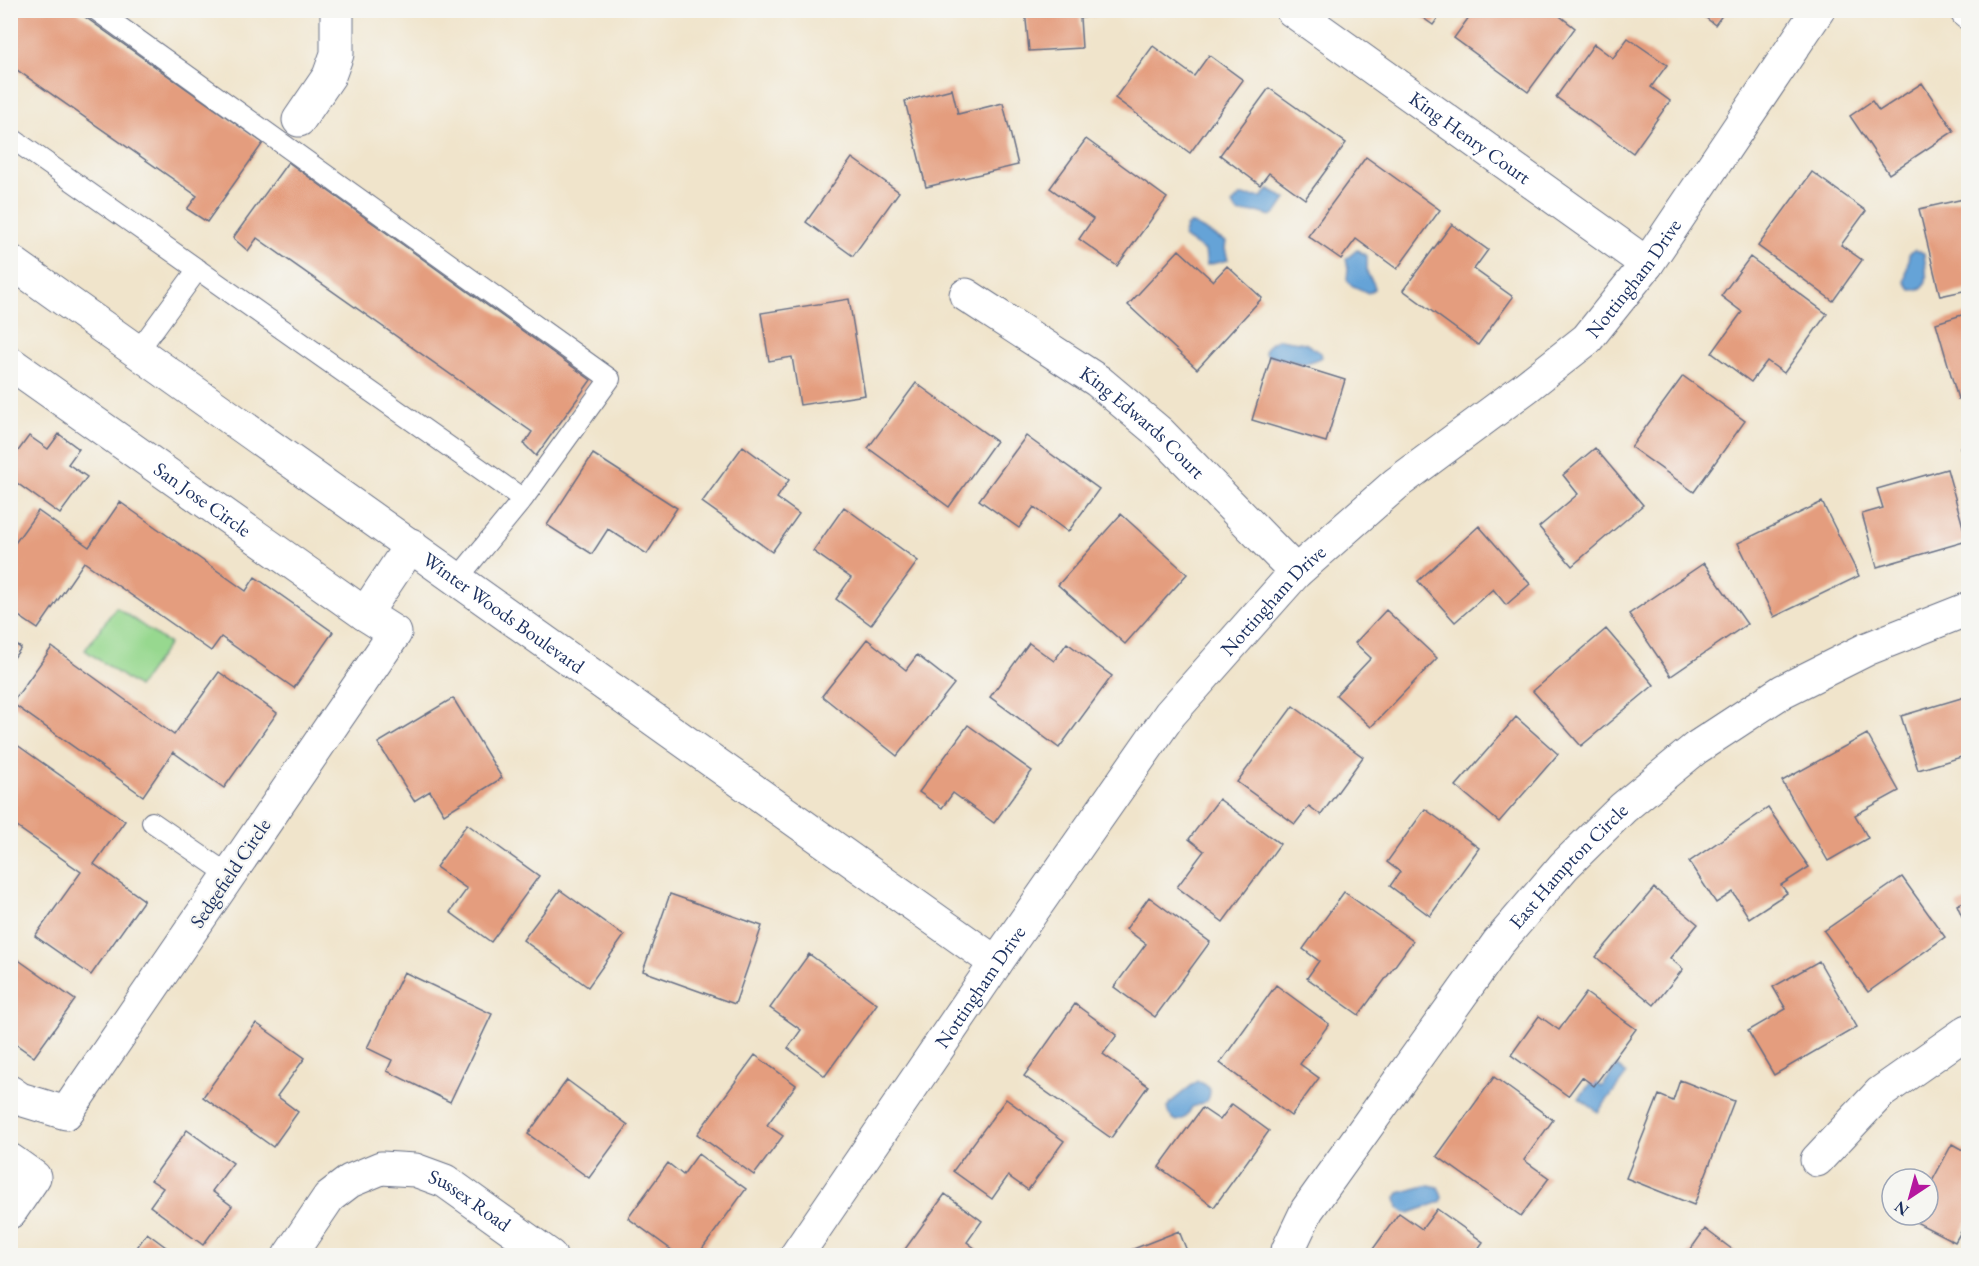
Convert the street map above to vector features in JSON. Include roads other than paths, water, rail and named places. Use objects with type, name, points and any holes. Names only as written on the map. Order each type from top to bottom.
[{"type":"street","points":[[299,120],[329,76],[337,54],[337,10]]},
{"type":"street","name":"King Henry Court","points":[[1292,10],[1647,264]]},
{"type":"street","name":"Nottingham Drive","points":[[796,1256],[1170,714],[1296,572],[1397,483],[1587,339],[1647,264],[1818,10]]},
{"type":"street","name":"Winter Woods Boulevard","points":[[10,261],[996,963]]},
{"type":"street","name":"King Edwards Court","points":[[966,295],[1098,381],[1161,434],[1296,572]]},
{"type":"street","name":"San Jose Circle","points":[[10,363],[395,633]]},
{"type":"street","points":[[365,614],[411,545]]},
{"type":"street","name":"East Hampton Circle","points":[[1288,1256],[1288,1250],[1307,1210],[1498,944],[1564,866],[1623,808],[1696,748],[1783,691],[1867,649],[1968,609]]},
{"type":"street","name":"Sedgefield Circle","points":[[10,1092],[20,1099],[66,1113],[395,633]]},
{"type":"street","points":[[1817,1160],[1880,1093],[1968,1031]]},
{"type":"street","points":[[10,1160],[34,1177],[10,1212]]},
{"type":"street","name":"Sussex Road","points":[[289,1256],[330,1197],[350,1181],[381,1168],[415,1170],[446,1181],[550,1256]]},
{"type":"lane","points":[[96,10],[610,379],[523,499],[458,578]]},
{"type":"lane","points":[[10,137],[523,499]]},
{"type":"lane","points":[[138,351],[198,269]]},
{"type":"lane","points":[[152,822],[229,875]]},
{"type":"water","points":[[1269,189],[1286,199],[1278,211],[1271,216],[1257,212],[1238,213],[1232,204],[1240,196],[1262,197]]},
{"type":"water","points":[[1191,223],[1226,242],[1228,260],[1207,265],[1205,251],[1183,237],[1186,227]]},
{"type":"water","points":[[1357,250],[1367,256],[1367,273],[1374,284],[1374,289],[1368,293],[1351,285],[1347,280],[1346,259]]},
{"type":"water","points":[[1915,250],[1924,253],[1927,278],[1923,287],[1911,290],[1905,282],[1909,254]]},
{"type":"water","points":[[1279,339],[1305,343],[1321,353],[1322,357],[1305,364],[1268,356],[1265,353],[1267,348]]},
{"type":"water","points":[[1617,1066],[1627,1074],[1598,1112],[1579,1098],[1593,1080],[1602,1087]]},
{"type":"water","points":[[1197,1081],[1210,1090],[1207,1101],[1192,1107],[1185,1118],[1177,1121],[1173,1119],[1167,1108],[1170,1103]]},
{"type":"water","points":[[1429,1185],[1438,1187],[1442,1197],[1441,1202],[1409,1213],[1398,1208],[1396,1198],[1399,1193]]}]
